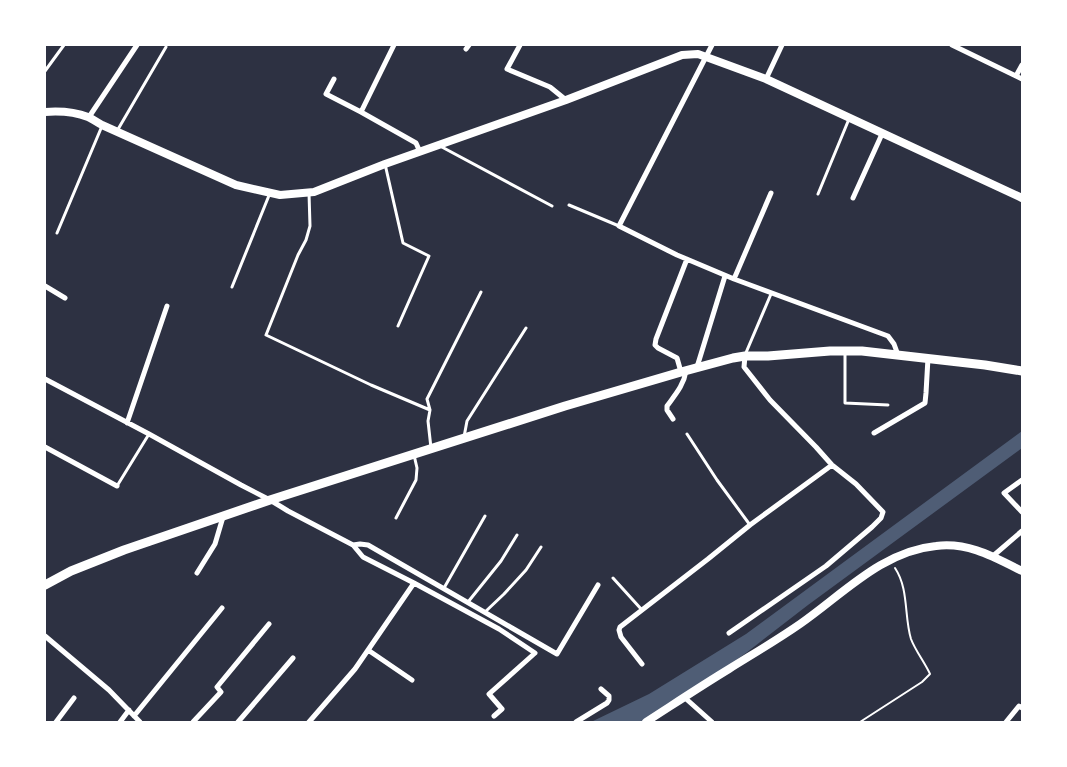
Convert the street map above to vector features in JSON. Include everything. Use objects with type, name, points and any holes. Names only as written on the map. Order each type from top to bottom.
[{"type":"main road","points":[[45,585],[71,571],[124,550],[270,500],[565,406],[733,358],[862,351],[1022,371]]},
{"type":"street","points":[[89,117],[137,45]]},
{"type":"street","points":[[361,112],[394,45]]},
{"type":"street","points":[[520,45],[507,69],[550,87],[566,100]]},
{"type":"street","points":[[712,45],[619,226],[725,276],[888,336],[894,344],[898,355]]},
{"type":"street","points":[[766,79],[782,45]]},
{"type":"street","points":[[952,45],[1019,78],[1022,65]]},
{"type":"street","points":[[45,112],[75,113],[89,117],[116,132],[236,185],[280,195],[314,192],[385,164],[566,100],[682,55],[698,54],[766,79],[1022,198]]},
{"type":"street","points":[[334,79],[326,94],[416,143],[420,152]]},
{"type":"street","points":[[852,198],[882,134]]},
{"type":"street","points":[[734,279],[771,193]]},
{"type":"street","points":[[674,419],[667,410],[667,406],[683,384],[685,378],[684,371],[677,358],[655,345],[687,259]]},
{"type":"street","points":[[697,367],[725,276]]},
{"type":"street","points":[[45,286],[65,298]]},
{"type":"street","points":[[127,423],[167,306]]},
{"type":"street","points":[[729,633],[826,566],[881,518],[882,512],[871,498],[832,465],[765,394],[744,367],[745,356]]},
{"type":"street","points":[[874,432],[924,402],[928,358]]},
{"type":"street","points":[[45,380],[149,434],[353,545],[363,557],[498,629],[535,653],[489,694],[502,709],[494,716]]},
{"type":"street","points":[[45,447],[117,486]]},
{"type":"street","points":[[642,664],[621,637],[620,626],[750,525],[832,465]]},
{"type":"street","points":[[1022,480],[1004,493],[1022,512]]},
{"type":"street","points":[[197,573],[215,544],[223,516]]},
{"type":"street","points":[[993,556],[1022,531]]},
{"type":"street","points":[[353,545],[368,545],[557,654],[598,586]]},
{"type":"street","points":[[646,722],[801,624],[850,586],[888,561],[906,552],[936,546],[957,546],[975,549],[1022,571]]},
{"type":"street","points":[[309,722],[355,669],[414,583]]},
{"type":"street","points":[[134,716],[222,608]]},
{"type":"street","points":[[192,722],[221,692],[217,686],[269,624]]},
{"type":"street","points":[[45,636],[110,690],[140,722]]},
{"type":"street","points":[[368,650],[412,680]]},
{"type":"street","points":[[238,722],[293,658]]},
{"type":"street","points":[[576,722],[607,703],[609,696],[601,689]]},
{"type":"street","points":[[684,697],[712,722]]},
{"type":"street","points":[[56,722],[74,698]]},
{"type":"street","points":[[1006,722],[1019,706],[1022,708]]},
{"type":"street","points":[[120,722],[129,710]]},
{"type":"lane","points":[[45,71],[64,45]]},
{"type":"lane","points":[[116,132],[166,47]]},
{"type":"lane","points":[[818,194],[850,118]]},
{"type":"lane","points":[[57,233],[102,125]]},
{"type":"lane","points":[[438,145],[552,206]]},
{"type":"lane","points":[[385,164],[403,243],[429,256],[398,326]]},
{"type":"lane","points":[[309,192],[310,226],[306,240],[298,255],[266,335],[371,385],[430,410]]},
{"type":"lane","points":[[232,287],[270,193]]},
{"type":"lane","points":[[569,205],[619,226]]},
{"type":"lane","points":[[431,448],[428,421],[430,410],[427,399],[481,292]]},
{"type":"lane","points":[[745,356],[770,294]]},
{"type":"lane","points":[[463,438],[467,421],[526,328]]},
{"type":"lane","points":[[846,351],[845,403],[888,405]]},
{"type":"lane","points":[[117,486],[149,434]]},
{"type":"lane","points":[[687,434],[717,480],[750,525]]},
{"type":"lane","points":[[396,518],[416,480],[417,468],[413,454]]},
{"type":"lane","points":[[444,588],[485,516]]},
{"type":"lane","points":[[468,602],[501,561],[517,535]]},
{"type":"lane","points":[[485,612],[526,570],[541,547]]},
{"type":"lane","points":[[613,578],[642,610]]},
{"type":"path","points":[[860,722],[922,682],[930,674],[912,641],[904,586],[900,574],[888,561]]},
{"type":"water","points":[[1022,431],[1022,448],[808,605],[746,653],[685,696],[645,722],[591,722],[649,694],[746,634]]}]
